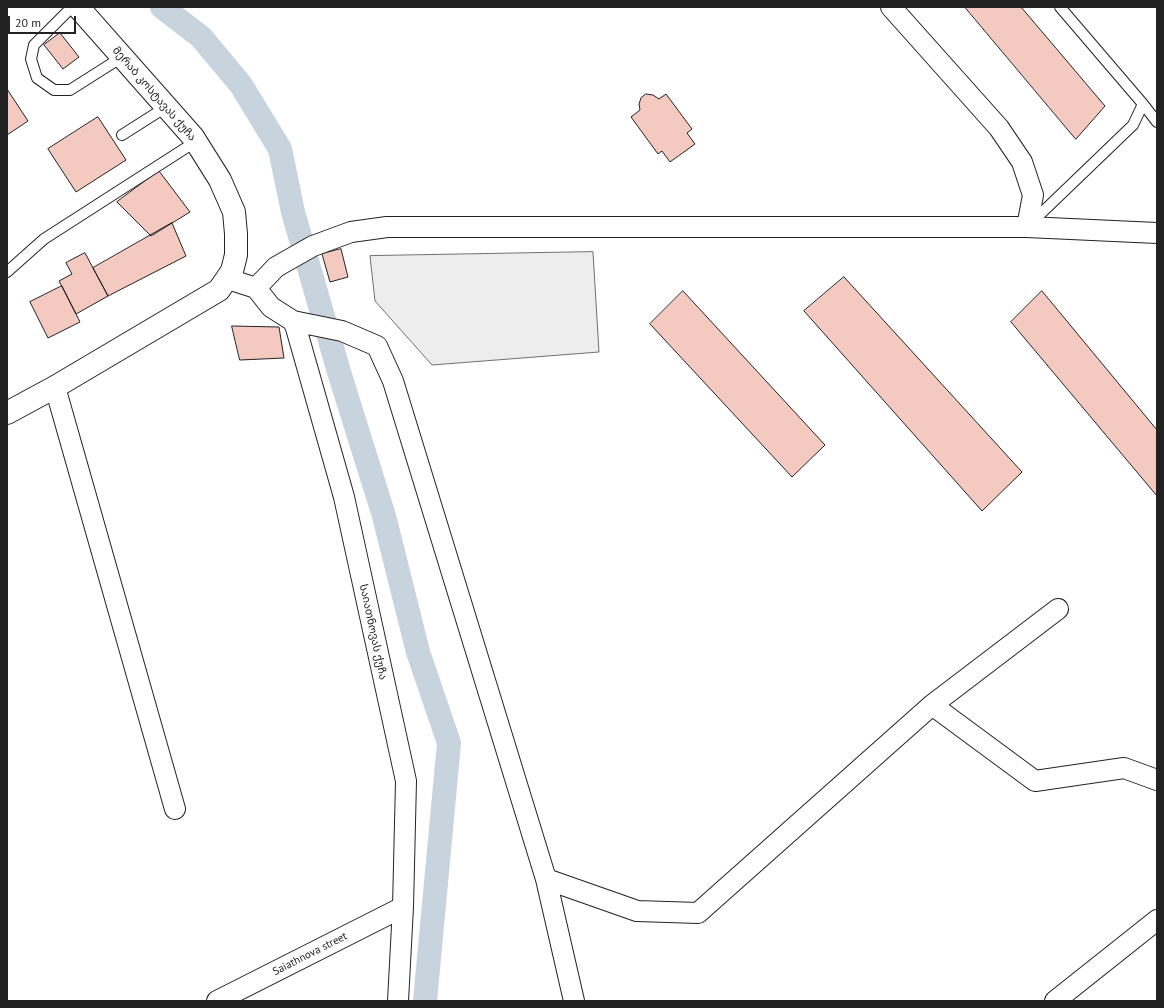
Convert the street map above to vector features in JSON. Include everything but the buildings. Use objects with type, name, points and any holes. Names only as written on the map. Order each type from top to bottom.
[{"type":"highway","name":"მერაბ კოსტავას ქუჩა","points":[[7,412],[56,387],[218,290],[228,279],[236,255],[234,212],[220,180],[195,142],[166,106],[78,7]]},
{"type":"street","points":[[892,7],[999,128],[1022,162],[1033,195],[1027,227]]},
{"type":"street","points":[[256,288],[276,267],[313,246],[351,232],[387,227],[1027,227],[1157,232]]},
{"type":"street","points":[[228,279],[256,288],[271,307],[297,321],[342,331],[377,346],[393,381],[546,879],[574,1001]]},
{"type":"street","name":"საიათნოვას ქუჩა","points":[[297,321],[296,328],[344,497],[406,781],[403,907],[398,1001]]},
{"type":"street","points":[[56,387],[175,809]]},
{"type":"street","points":[[546,879],[637,911],[698,913],[932,705],[1058,609]]},
{"type":"street","points":[[932,705],[1035,782],[1124,768],[1157,780]]},
{"type":"street","name":"Saiathnova street","points":[[217,1001],[403,907]]},
{"type":"street","points":[[1055,1001],[1157,920]]},
{"type":"lane","points":[[72,7],[34,45],[30,59],[38,78],[54,90],[70,90],[122,57]]},
{"type":"lane","points":[[1060,7],[1157,122]]},
{"type":"lane","points":[[1027,227],[1133,125],[1143,104]]},
{"type":"lane","points":[[122,135],[166,106]]},
{"type":"lane","points":[[7,272],[44,239],[195,142]]},
{"type":"shaded area","points":[[593,252],[599,352],[432,365],[375,301],[370,256]]},
{"type":"waterway","points":[[162,7],[201,37],[241,85],[280,149],[293,212],[339,372],[384,516],[418,652],[449,743],[425,1001]]}]
